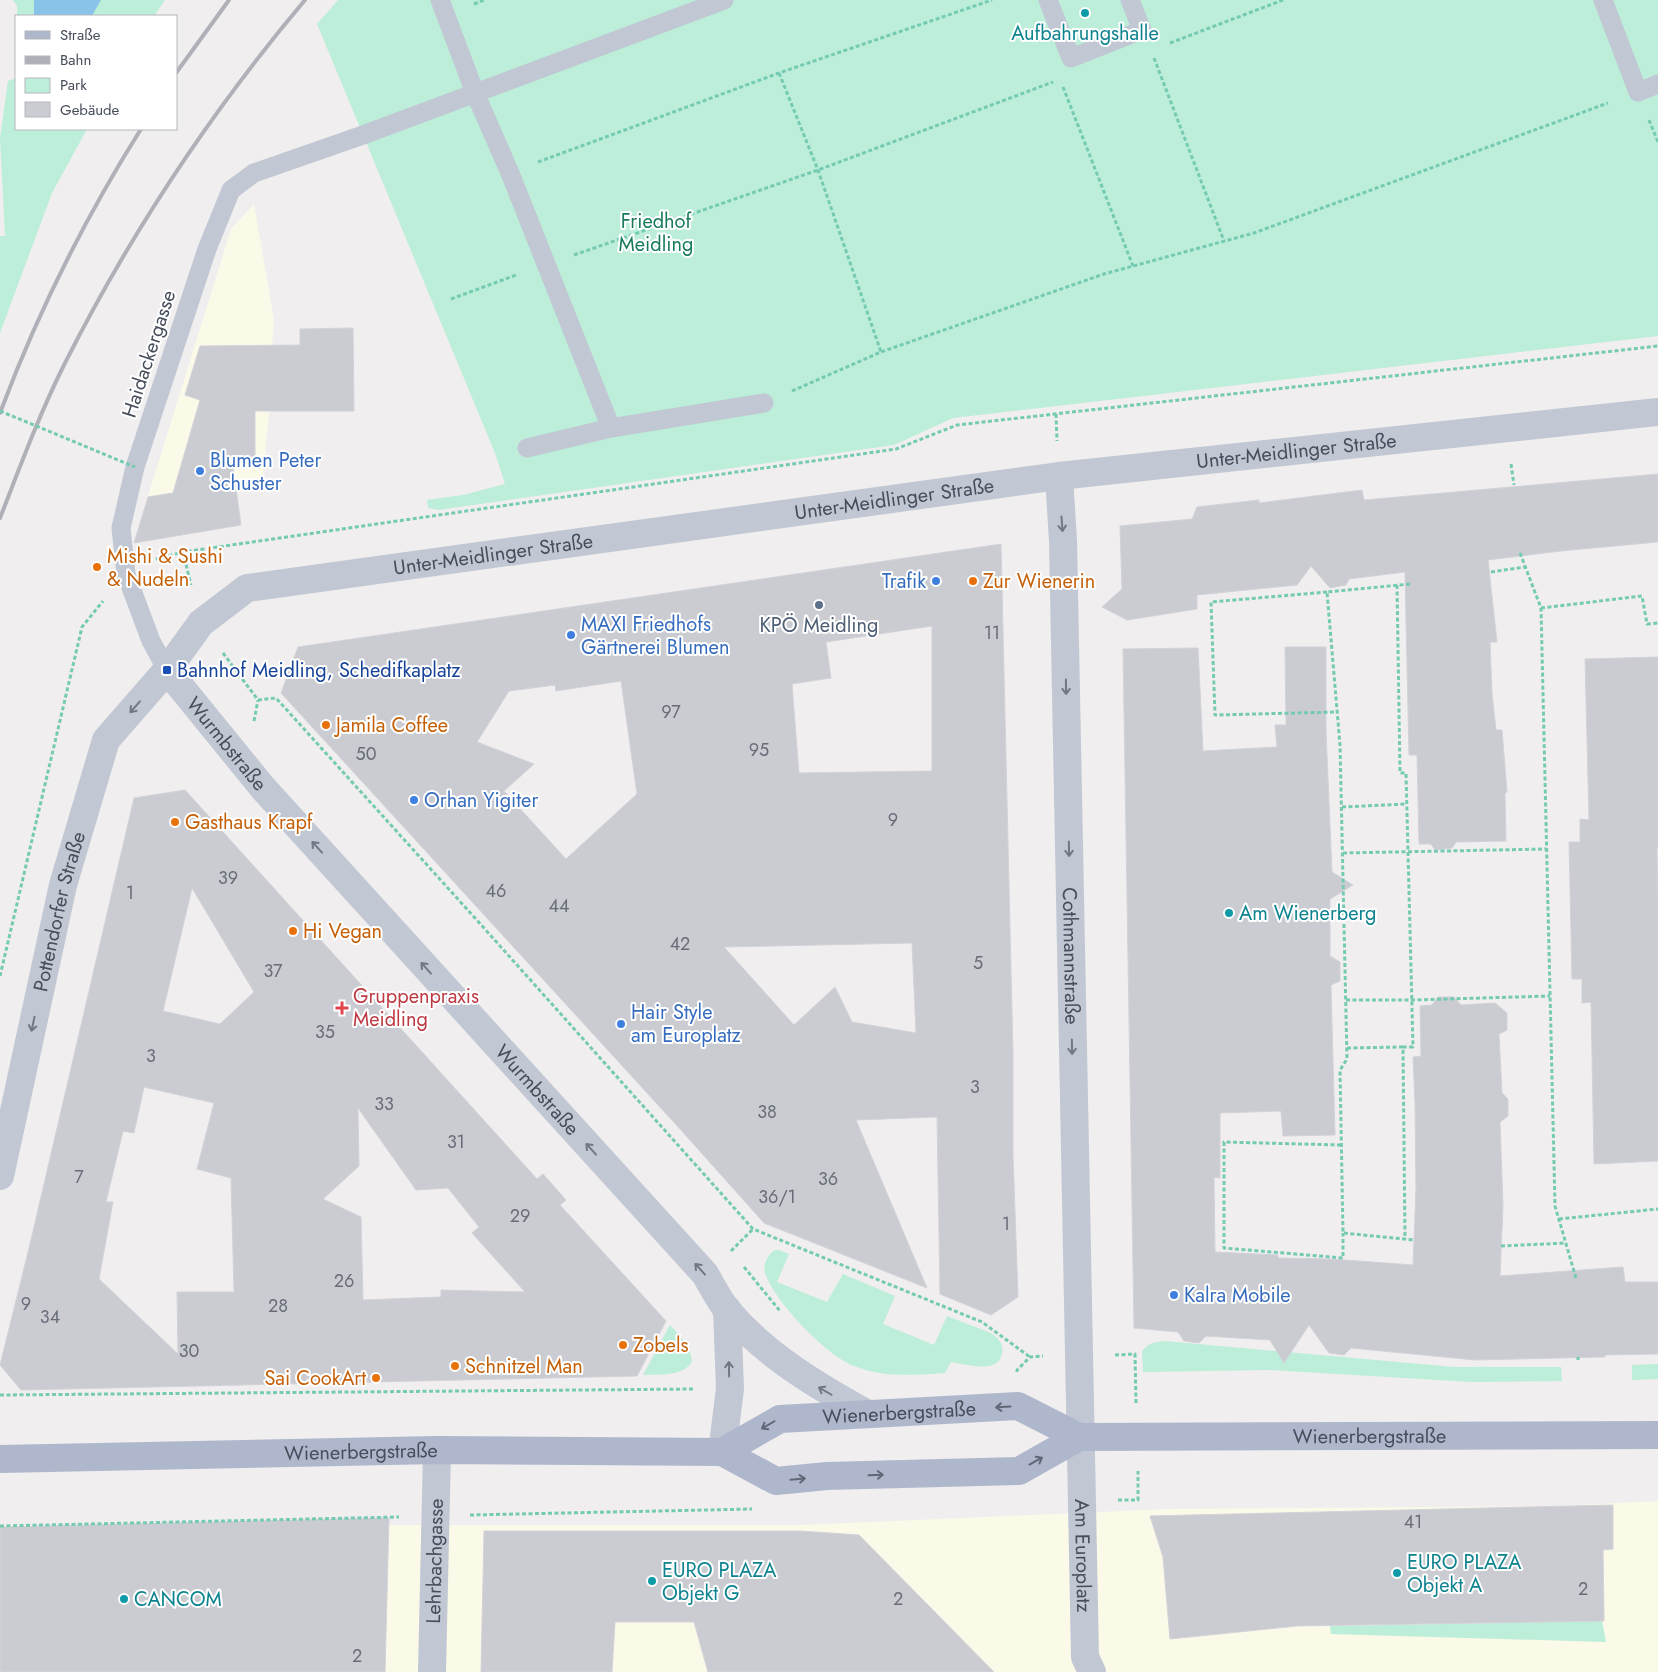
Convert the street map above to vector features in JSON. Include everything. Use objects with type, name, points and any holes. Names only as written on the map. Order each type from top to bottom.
[{"type":"main road","name":"Wienerbergstraße","points":[[722,1452],[780,1419],[1018,1406],[1079,1437],[1658,1435]]},
{"type":"main road","name":"Wienerbergstraße","points":[[0,1458],[437,1450],[722,1452],[776,1481],[827,1476],[1019,1471],[1079,1437]]},
{"type":"street","name":"Unter-Meidlinger Straße","points":[[167,670],[201,622],[247,588],[1058,476],[1658,412]]},
{"type":"street","name":"Cothmannstraße","points":[[1058,476],[1063,551],[1079,1437]]},
{"type":"street","name":"Pottendorfer Straße","points":[[0,1176],[63,885],[106,740],[167,670]]},
{"type":"street","name":"Wurmbstraße","points":[[167,670],[263,788],[705,1274],[727,1309],[768,1350],[820,1388],[868,1414]]},
{"type":"street","points":[[722,1452],[730,1389],[727,1309]]},
{"type":"street","name":"Am Europlatz","points":[[1079,1437],[1085,1657],[1092,1672]]},
{"type":"street","name":"Lehrbachgasse","points":[[432,1672],[437,1450]]},
{"type":"lane","points":[[440,0],[475,93],[510,173],[612,428]]},
{"type":"lane","name":"Haidackergasse","points":[[167,670],[151,641],[126,574],[121,528],[135,467],[207,249],[231,190],[254,173],[363,135],[724,0]]},
{"type":"lane","points":[[1048,0],[1071,58],[1142,30],[1130,0]]},
{"type":"lane","points":[[1603,0],[1638,92],[1658,84]]},
{"type":"lane","points":[[527,448],[612,428],[764,403]]},
{"type":"path","points":[[510,173],[779,73],[992,0]]},
{"type":"path","points":[[1151,51],[1283,0]]},
{"type":"path","points":[[1142,30],[1224,241]]},
{"type":"path","points":[[779,73],[818,170],[881,352]]},
{"type":"path","points":[[451,299],[546,264],[818,170],[1060,79],[1134,266]]},
{"type":"path","points":[[764,403],[881,352],[1104,274],[1254,233],[1638,92]]},
{"type":"path","points":[[0,976],[82,627],[126,574],[160,557],[183,552],[896,449],[957,425],[1658,346]]},
{"type":"path","points":[[0,411],[135,467]]},
{"type":"path","points":[[183,552],[201,622],[258,700],[276,698],[754,1229],[982,1322],[1030,1356]]},
{"type":"path","points":[[1520,553],[1541,608],[1555,1206],[1576,1278]]},
{"type":"path","points":[[1491,572],[1525,567]]},
{"type":"path","points":[[1338,712],[1215,715],[1211,602],[1410,584]]},
{"type":"path","points":[[1347,1048],[1414,1047],[1406,773],[1400,773],[1397,585]]},
{"type":"path","points":[[1327,592],[1338,712],[1342,807],[1347,1048],[1347,1059],[1340,1070],[1343,1258],[1224,1248],[1224,1142],[1341,1145]]},
{"type":"path","points":[[1541,608],[1642,596],[1647,624],[1658,623]]},
{"type":"path","points":[[1342,807],[1407,804]]},
{"type":"path","points":[[1343,853],[1408,853],[1547,848]]},
{"type":"path","points":[[1346,1000],[1550,996]]},
{"type":"path","points":[[1403,1047],[1405,1239]]},
{"type":"path","points":[[1559,1219],[1658,1209]]},
{"type":"path","points":[[731,1251],[754,1229]]},
{"type":"path","points":[[1343,1233],[1414,1240]]},
{"type":"path","points":[[1501,1246],[1566,1243]]},
{"type":"path","points":[[1008,1370],[1017,1370]]},
{"type":"path","points":[[0,1395],[730,1389]]},
{"type":"path","points":[[0,1526],[754,1509]]},
{"type":"shaded area","points":[[254,204],[274,320],[272,382],[263,478],[236,485],[241,525],[152,540],[145,536],[138,528],[231,229]]},
{"type":"shaded area","points":[[1658,1501],[1658,1672],[0,1672],[0,1525],[803,1525],[1167,1509],[1556,1506]]},
{"type":"green space","points":[[13,0],[165,0],[155,15],[17,15],[17,6]]},
{"type":"green space","name":"Friedhof Meidling","points":[[338,0],[1658,0],[1658,336],[953,418],[894,445],[438,510],[428,508],[427,500],[463,495],[505,484],[495,453],[317,24]]},
{"type":"green space","points":[[15,78],[15,130],[86,130],[52,193],[0,333],[0,236],[5,236],[0,138],[8,81]]},
{"type":"green space","points":[[775,1250],[789,1254],[777,1282],[827,1302],[843,1274],[895,1296],[883,1324],[934,1345],[947,1316],[991,1333],[996,1337],[1002,1346],[1000,1360],[988,1366],[973,1366],[951,1362],[945,1373],[899,1375],[865,1370],[854,1366],[816,1340],[790,1312],[770,1285],[765,1273],[765,1264],[768,1257]]},
{"type":"green space","points":[[670,1325],[690,1351],[692,1362],[688,1367],[676,1372],[643,1375]]},
{"type":"green space","points":[[1165,1341],[1454,1367],[1561,1367],[1562,1381],[1472,1382],[1268,1370],[1143,1372],[1142,1351],[1152,1343]]},
{"type":"green space","points":[[1658,1364],[1658,1379],[1632,1380],[1632,1365]]},
{"type":"green space","points":[[1602,1621],[1606,1642],[1331,1634],[1330,1626]]},
{"type":"water","points":[[34,0],[101,0],[93,15],[34,15]]},
{"type":"building","points":[[353,328],[354,411],[255,411],[255,458],[232,458],[241,525],[134,543],[148,497],[173,493],[200,400],[185,395],[200,346],[300,345],[300,329]]},
{"type":"building","points":[[1658,474],[1658,542],[1488,560],[1497,642],[1490,642],[1492,693],[1496,730],[1502,730],[1507,792],[1505,793],[1506,841],[1456,842],[1452,848],[1435,850],[1431,844],[1419,844],[1417,755],[1409,755],[1405,572],[1349,579],[1346,585],[1330,588],[1311,566],[1297,585],[1197,595],[1197,609],[1127,620],[1102,607],[1122,589],[1120,526],[1192,519],[1197,507],[1259,500],[1259,503],[1362,490],[1364,500]]},
{"type":"building","points":[[1001,544],[1013,1054],[1013,1154],[1018,1297],[991,1315],[940,1294],[937,1117],[856,1120],[927,1288],[764,1223],[281,693],[298,647]],"holes":[[[932,626],[932,771],[799,773],[792,684],[831,678],[826,642]],[[621,681],[637,794],[566,859],[504,791],[534,764],[477,742],[509,691],[555,685],[556,691]],[[912,943],[916,1033],[852,1022],[835,987],[794,1025],[724,947]]]},
{"type":"building","name":"Am Wienerberg","points":[[1285,647],[1326,647],[1326,732],[1332,872],[1353,885],[1330,899],[1330,956],[1340,962],[1340,981],[1331,985],[1335,1135],[1283,1136],[1281,1111],[1220,1113],[1220,1178],[1214,1177],[1215,1252],[1278,1255],[1278,1258],[1331,1259],[1413,1265],[1416,1189],[1413,1057],[1421,1056],[1420,1006],[1432,1005],[1438,997],[1454,997],[1461,1005],[1495,1003],[1507,1013],[1507,1030],[1499,1034],[1502,1093],[1508,1099],[1508,1116],[1500,1122],[1503,1206],[1500,1276],[1623,1267],[1625,1282],[1658,1282],[1658,1354],[1475,1360],[1351,1348],[1344,1355],[1329,1353],[1309,1325],[1284,1363],[1270,1340],[1206,1336],[1199,1343],[1184,1341],[1178,1332],[1134,1328],[1123,649],[1198,648],[1203,751],[1277,747],[1275,725],[1286,725]]},
{"type":"building","points":[[1658,657],[1658,1161],[1594,1164],[1591,1002],[1582,1003],[1582,979],[1572,979],[1569,842],[1580,842],[1580,819],[1589,820],[1585,659]]},
{"type":"building","points":[[185,790],[537,1179],[543,1174],[566,1200],[560,1205],[666,1321],[637,1376],[21,1390],[0,1365],[134,798]],"holes":[[[192,888],[254,992],[220,1024],[163,1011]],[[144,1087],[214,1103],[197,1169],[231,1178],[234,1292],[177,1292],[178,1354],[99,1279],[113,1202],[106,1202],[123,1131],[134,1133]],[[358,1108],[416,1190],[448,1188],[479,1227],[472,1233],[525,1292],[441,1290],[441,1297],[363,1300],[361,1217],[323,1199],[359,1166]]]},
{"type":"building","name":"EURO PLAZA Objekt A","points":[[1613,1505],[1613,1549],[1603,1550],[1604,1621],[1297,1626],[1170,1639],[1163,1557],[1150,1516]]},
{"type":"building","name":"CANCOM","points":[[389,1518],[385,1672],[0,1672],[0,1527]]},
{"type":"building","name":"EURO PLAZA Objekt G","points":[[484,1531],[800,1531],[859,1535],[994,1672],[708,1672],[694,1622],[615,1622],[612,1672],[481,1672]]},
{"type":"railway","points":[[178,70],[229,0]]},
{"type":"railway","points":[[0,518],[46,403],[64,365],[116,268],[144,221],[204,131],[236,86],[305,0]]},
{"type":"railway","points":[[0,413],[14,376],[63,267],[120,163],[140,130]]},
{"type":"place","name":"Aufbahrungshalle","points":[[1085,13]]},
{"type":"place","name":"Blumen Peter Schuster","points":[[200,471]]},
{"type":"place","name":"Mishi & Sushi & Nudeln","points":[[97,567]]},
{"type":"place","name":"Trafik","points":[[936,581]]},
{"type":"place","name":"Zur Wienerin","points":[[973,581]]},
{"type":"place","name":"KPÖ Meidling","points":[[819,605]]},
{"type":"place","name":"MAXI Friedhofs Gärtnerei Blumen","points":[[571,635]]},
{"type":"place","name":"Bahnhof Meidling, Schedifkaplatz","points":[[167,670]]},
{"type":"place","name":"Jamila Coffee","points":[[326,725]]},
{"type":"place","name":"Orhan Yigiter","points":[[414,800]]},
{"type":"place","name":"Gasthaus Krapf","points":[[175,822]]},
{"type":"place","name":"Am Wienerberg","points":[[1229,913]]},
{"type":"place","name":"Hi Vegan","points":[[293,931]]},
{"type":"place","name":"Gruppenpraxis Meidling","points":[[342,1008]]},
{"type":"place","name":"Hair Style am Europlatz","points":[[621,1024]]},
{"type":"place","name":"Kalra Mobile","points":[[1174,1295]]},
{"type":"place","name":"Zobels","points":[[623,1345]]},
{"type":"place","name":"Schnitzel Man","points":[[455,1366]]},
{"type":"place","name":"Sai CookArt","points":[[376,1378]]},
{"type":"place","name":"EURO PLAZA Objekt A","points":[[1397,1573]]},
{"type":"place","name":"EURO PLAZA Objekt G","points":[[652,1581]]},
{"type":"place","name":"CANCOM","points":[[124,1599]]}]
